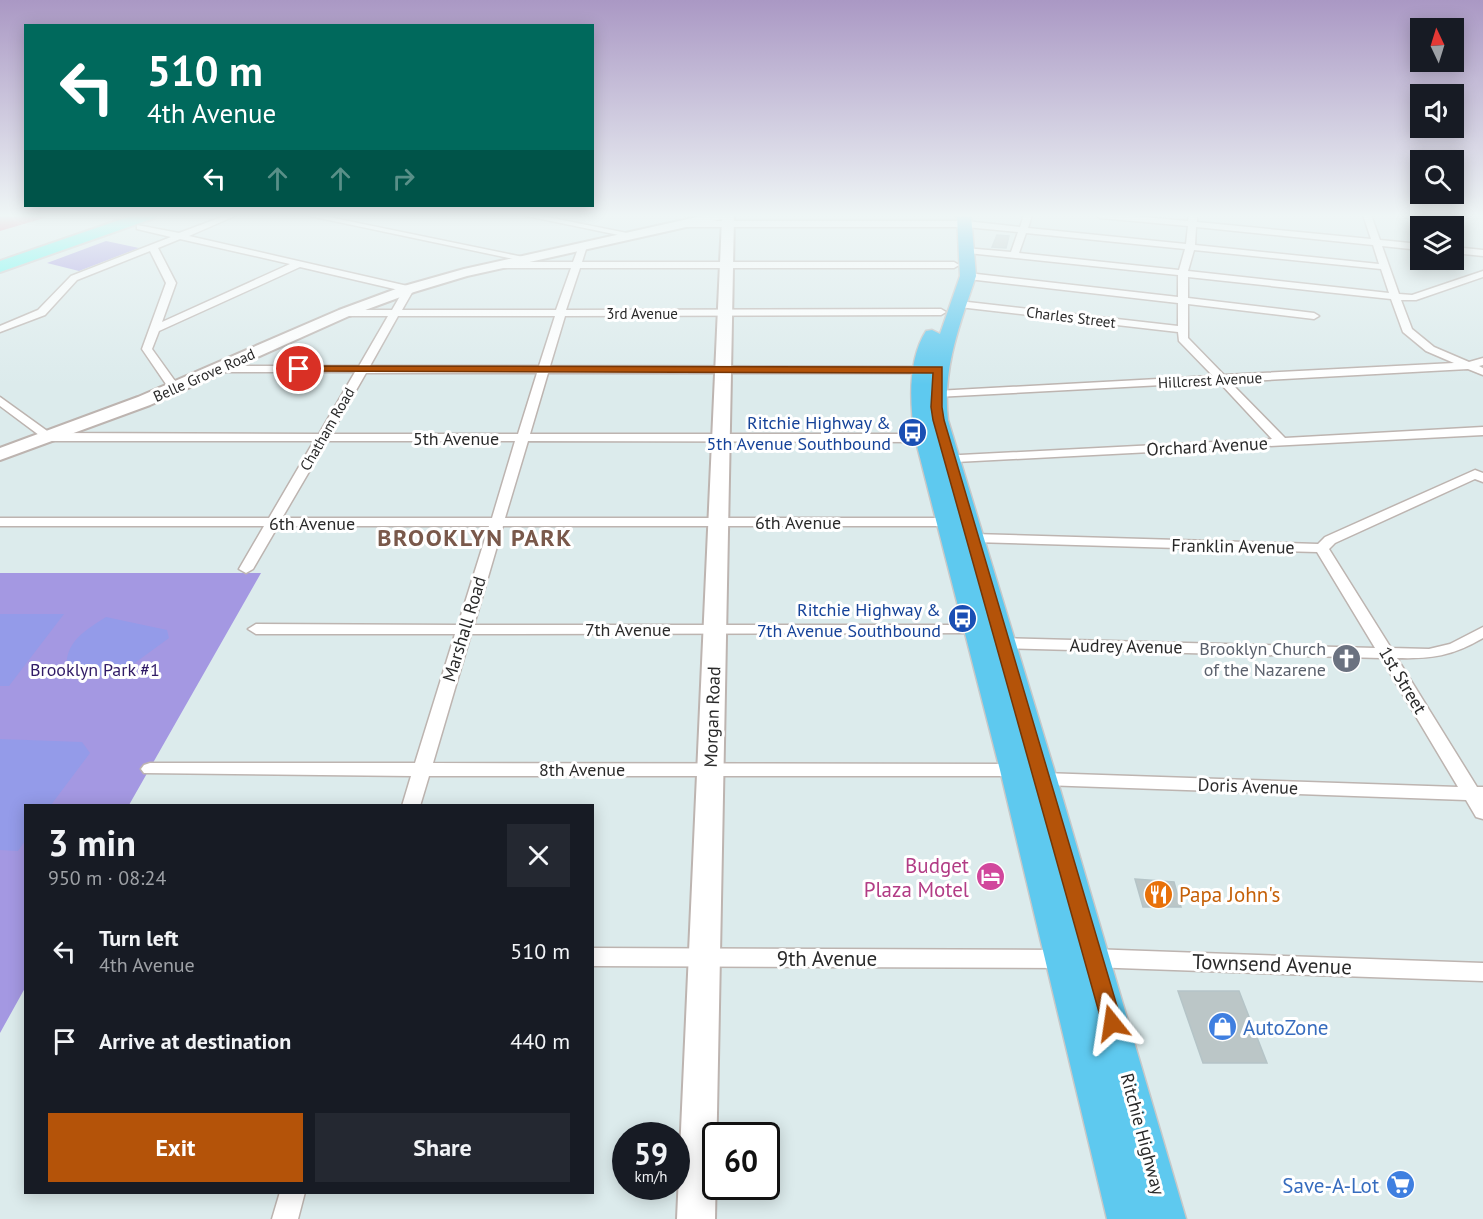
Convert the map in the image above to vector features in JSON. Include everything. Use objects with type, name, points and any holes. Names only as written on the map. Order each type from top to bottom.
[{"type":"main road","name":"Ritchie Highway","points":[[953,272],[940,312],[920,412],[925,438],[940,460],[973,538],[1014,770],[1166,1219]]},
{"type":"main road","name":"Ritchie Highway","points":[[968,272],[959,304],[930,370],[936,394],[940,460],[948,522],[1043,779],[1127,1219]]},
{"type":"street","points":[[0,328],[27,320],[48,308],[64,285],[89,272]]},
{"type":"street","points":[[165,272],[171,283],[147,349],[174,388]]},
{"type":"street","points":[[154,329],[280,272]]},
{"type":"street","points":[[337,272],[409,289]]},
{"type":"street","name":"Belle Grove Road","points":[[0,454],[174,388],[344,313],[409,289],[474,272]]},
{"type":"street","name":"Marshall Road","points":[[412,804],[543,369],[575,272]]},
{"type":"street","name":"Morgan Road","points":[[696,1219],[726,272]]},
{"type":"street","points":[[1282,442],[1183,339],[1183,272],[1413,298],[1483,274]]},
{"type":"street","points":[[1386,272],[1407,330],[1412,336],[1430,349],[1483,372]]},
{"type":"street","points":[[968,276],[1314,316]]},
{"type":"street","name":"Chatham Road","points":[[246,569],[409,289]]},
{"type":"street","name":"Charles Street","points":[[959,304],[1183,330]]},
{"type":"street","name":"3rd Avenue","points":[[344,313],[940,312]]},
{"type":"street","name":"Hillcrest Avenue","points":[[936,394],[1468,366],[1483,361]]},
{"type":"street","points":[[216,369],[930,370]]},
{"type":"street","points":[[0,400],[47,437]]},
{"type":"street","name":"Orchard Avenue","points":[[940,460],[1483,431]]},
{"type":"street","name":"5th Avenue","points":[[47,437],[925,438]]},
{"type":"street","points":[[1322,548],[1330,540],[1479,476]]},
{"type":"street","name":"6th Avenue","points":[[0,522],[948,522]]},
{"type":"street","name":"Franklin Avenue","points":[[973,538],[1322,548]]},
{"type":"street","name":"1st Street","points":[[1322,548],[1386,653],[1477,794],[1483,812]]},
{"type":"street","name":"7th Avenue","points":[[256,629],[715,630],[990,636]]},
{"type":"street","name":"Audrey Avenue","points":[[990,636],[1386,653],[1440,653],[1455,648],[1483,632]]},
{"type":"street","name":"8th Avenue","points":[[150,769],[1014,770]]},
{"type":"street","name":"Doris Avenue","points":[[1014,770],[1043,779],[1477,794]]},
{"type":"street","name":"9th Avenue","points":[[594,957],[1078,959]]},
{"type":"street","name":"Townsend Avenue","points":[[1078,959],[1483,972]]},
{"type":"street","points":[[285,1219],[292,1194]]},
{"type":"green space","name":"Brooklyn Park #1","points":[[0,573],[261,573],[130,804],[24,804],[24,990],[0,1033]]},
{"type":"green space","points":[[0,614],[64,614],[9,686],[0,686]]},
{"type":"green space","points":[[106,617],[167,630],[169,638],[117,676],[78,675],[67,669],[69,651],[73,644],[84,632]]},
{"type":"green space","points":[[0,739],[82,742],[90,753],[52,804],[24,804],[24,842],[18,851],[0,850]]},
{"type":"building","name":"Papa John's","points":[[1135,879],[1174,882],[1181,907],[1143,907]]},
{"type":"building","name":"AutoZone","points":[[1178,991],[1239,991],[1267,1063],[1203,1063]]},
{"type":"place","name":"Ritchie Highway & 5th Avenue Southbound","points":[[912,432]]},
{"type":"place","name":"Ritchie Highway & 7th Avenue Southbound","points":[[962,619]]},
{"type":"place","name":"Brooklyn Church of the Nazarene","points":[[1347,658]]},
{"type":"place","name":"Budget Plaza Motel","points":[[990,877]]},
{"type":"place","name":"Papa John's","points":[[1158,894]]},
{"type":"place","name":"AutoZone","points":[[1222,1027]]},
{"type":"place","name":"Save-A-Lot","points":[[1400,1185]]},
{"type":"district","name":"BROOKLYN PARK","points":[[475,537]]},
{"type":"route","points":[[299,369],[939,370],[936,407],[939,420],[1112,1023]]}]
